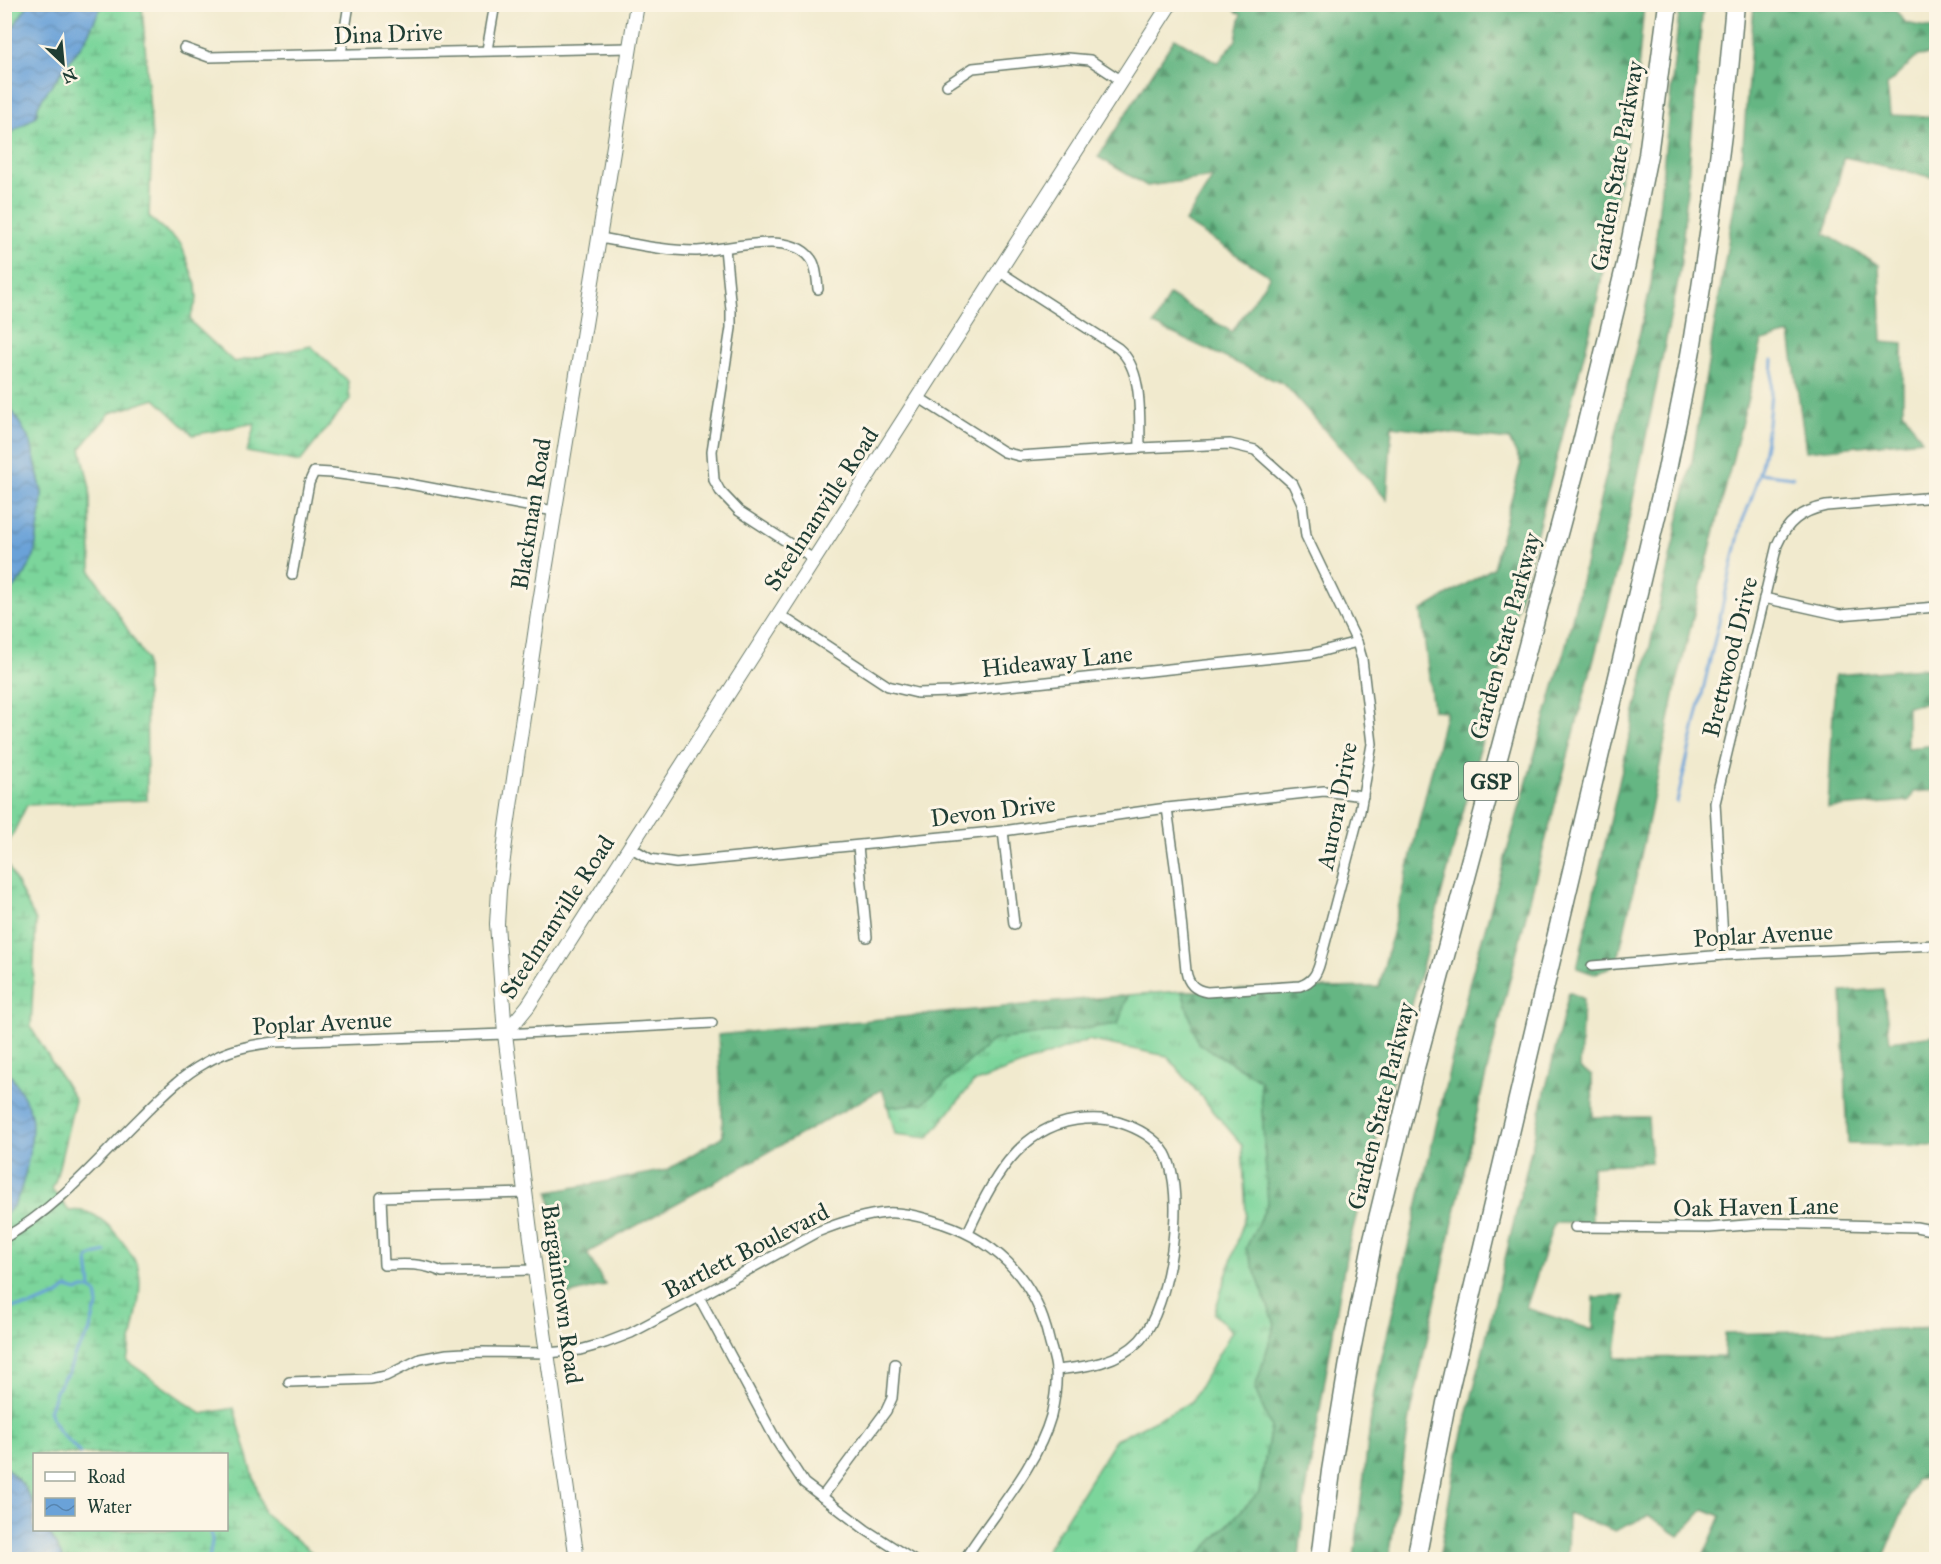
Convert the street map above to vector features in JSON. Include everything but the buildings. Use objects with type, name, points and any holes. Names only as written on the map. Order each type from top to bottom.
[{"type":"highway","name":"Garden State Parkway","points":[[1320,1560],[1341,1410],[1373,1239],[1413,1075],[1578,459],[1626,264],[1648,155],[1668,4]]},
{"type":"highway","points":[[1416,1560],[1446,1403],[1667,470],[1694,332],[1718,171],[1735,4]]},
{"type":"main road","name":"Blackman Road","points":[[505,1034],[498,946],[499,890],[554,511],[637,4]]},
{"type":"main road","name":"Steelmanville Road","points":[[505,1034],[528,1006],[1170,4]]},
{"type":"main road","name":"Bargaintown Road","points":[[505,1034],[535,1270],[577,1560]]},
{"type":"street","points":[[341,54],[348,4]]},
{"type":"street","points":[[487,50],[495,4]]},
{"type":"street","name":"Dina Drive","points":[[184,48],[209,57],[630,48]]},
{"type":"street","points":[[947,85],[973,68],[1068,58],[1090,60],[1122,81]]},
{"type":"street","points":[[600,238],[682,251],[766,243],[793,247],[813,262],[818,289]]},
{"type":"street","points":[[725,248],[731,328],[712,451],[714,480],[724,496],[740,511],[815,560]]},
{"type":"street","points":[[1000,272],[1118,348],[1127,357],[1132,364],[1136,378],[1140,448]]},
{"type":"street","name":"Aurora Drive","points":[[918,397],[1004,452],[1018,456],[1230,444],[1255,450],[1293,484],[1302,503],[1306,536],[1357,642],[1362,659],[1372,744],[1363,796],[1320,962],[1311,980],[1295,987],[1207,992],[1190,984],[1186,971],[1167,808]]},
{"type":"street","points":[[292,575],[309,483],[314,472],[393,481],[554,511]]},
{"type":"street","name":"Brettwood Drive","points":[[1724,955],[1715,803],[1777,545],[1789,523],[1811,509],[1936,497]]},
{"type":"street","points":[[1764,598],[1840,615],[1936,607]]},
{"type":"street","name":"Hideaway Lane","points":[[780,615],[888,686],[916,693],[952,692],[1311,654],[1357,642]]},
{"type":"street","name":"Devon Drive","points":[[630,847],[650,859],[676,863],[1003,831],[1167,808],[1324,791],[1363,796]]},
{"type":"street","points":[[1003,831],[1014,924]]},
{"type":"street","points":[[858,846],[867,937]]},
{"type":"street","name":"Poplar Avenue","points":[[1592,966],[1724,955],[1936,945]]},
{"type":"street","name":"Poplar Avenue","points":[[4,1238],[32,1221],[56,1201],[147,1110],[186,1075],[205,1062],[231,1050],[257,1044],[284,1042],[505,1034],[712,1023]]},
{"type":"street","points":[[968,1232],[1003,1167],[1014,1152],[1027,1140],[1048,1128],[1063,1122],[1087,1119],[1113,1120],[1132,1126],[1149,1137],[1164,1152],[1169,1164],[1176,1202],[1175,1226],[1160,1306],[1149,1328],[1139,1341],[1108,1361],[1056,1370]]},
{"type":"street","points":[[526,1192],[381,1197],[384,1265],[414,1263],[442,1272],[535,1270]]},
{"type":"street","name":"Bartlett Boulevard","points":[[289,1382],[370,1379],[386,1376],[420,1359],[447,1354],[547,1353],[580,1350],[631,1333],[817,1232],[839,1223],[864,1216],[888,1213],[915,1216],[968,1232],[989,1245],[1009,1263],[1024,1282],[1045,1321],[1056,1370],[1052,1414],[1042,1443],[964,1560]]},
{"type":"street","name":"Oak Haven Lane","points":[[1575,1227],[1709,1228],[1770,1223],[1917,1227],[1936,1231]]},
{"type":"street","points":[[699,1297],[791,1466],[804,1483],[866,1530],[913,1560]]},
{"type":"street","points":[[822,1497],[886,1411],[892,1398],[895,1364]]},
{"type":"green space","points":[[5,5],[28,5],[5,39]]},
{"type":"green space","points":[[102,5],[142,5],[152,139],[149,217],[181,244],[196,285],[197,299],[190,319],[193,324],[234,362],[311,346],[348,381],[350,399],[300,462],[247,452],[255,423],[193,435],[155,399],[110,413],[81,448],[90,489],[91,571],[146,659],[147,800],[27,805],[5,850],[5,599],[25,574],[34,556],[42,493],[31,443],[5,401],[5,137],[36,116],[43,97],[85,40]]},
{"type":"green space","points":[[1229,5],[1644,5],[1636,91],[1595,313],[1347,1251],[1304,1503],[1299,1559],[1195,1559],[1259,1492],[1271,1427],[1255,1389],[1275,1324],[1246,1248],[1268,1203],[1260,1080],[1198,1043],[1182,991],[1379,987],[1446,711],[1433,710],[1421,611],[1493,568],[1521,463],[1509,440],[1392,426],[1387,500],[1285,385],[1154,325],[1169,295],[1232,332],[1270,276],[1185,222],[1213,177],[1147,186],[1098,157],[1175,38],[1218,63],[1236,40],[1241,15]]},
{"type":"green space","points":[[1680,5],[1703,5],[1680,271],[1622,553],[1532,891],[1480,1099],[1410,1417],[1389,1559],[1354,1559],[1374,1392],[1470,981],[1566,645],[1651,285]]},
{"type":"green space","points":[[1754,5],[1891,5],[1906,23],[1936,29],[1936,54],[1918,56],[1887,85],[1890,115],[1936,117],[1936,178],[1844,157],[1825,234],[1879,265],[1882,342],[1903,344],[1903,411],[1922,440],[1806,451],[1790,334],[1762,341],[1676,686],[1617,964],[1594,974],[1577,968],[1692,461],[1742,158]]},
{"type":"green space","points":[[1935,667],[1934,702],[1907,706],[1907,748],[1936,745],[1936,790],[1914,792],[1909,801],[1828,808],[1835,675]]},
{"type":"green space","points":[[4,858],[36,921],[31,1028],[75,1100],[52,1189],[69,1211],[75,1210],[91,1214],[110,1227],[137,1265],[139,1298],[127,1361],[202,1414],[234,1408],[264,1513],[315,1555],[269,1560],[63,1559],[49,1531],[228,1531],[228,1453],[33,1453],[33,1503],[23,1485],[5,1466],[5,1215],[14,1205],[19,1194],[32,1134],[18,1087],[5,1066]]},
{"type":"green space","points":[[1883,989],[1890,1041],[1933,1035],[1936,1146],[1848,1144],[1842,992]]},
{"type":"green space","points":[[1182,991],[1198,1043],[1260,1080],[1268,1203],[1246,1248],[1275,1324],[1255,1389],[1271,1427],[1259,1493],[1195,1559],[1041,1559],[1115,1440],[1191,1402],[1232,1331],[1214,1314],[1246,1214],[1242,1145],[1167,1056],[1088,1040],[973,1083],[928,1138],[895,1134],[888,1107],[923,1103],[993,1040],[1117,1024],[1128,995]]},
{"type":"green space","points":[[1569,992],[1583,999],[1580,1069],[1592,1075],[1593,1117],[1648,1117],[1651,1162],[1592,1166],[1592,1224],[1554,1223],[1526,1308],[1593,1330],[1594,1297],[1624,1296],[1615,1358],[1724,1357],[1725,1334],[1936,1328],[1936,1477],[1916,1480],[1883,1559],[1702,1559],[1721,1516],[1704,1509],[1679,1536],[1648,1516],[1615,1531],[1568,1513],[1567,1559],[1439,1560],[1454,1471]]},
{"type":"green space","points":[[1128,995],[1118,1024],[993,1040],[923,1103],[888,1107],[882,1089],[587,1253],[605,1285],[563,1296],[549,1192],[667,1170],[723,1136],[718,1035]]},
{"type":"water","points":[[28,5],[102,5],[85,40],[43,97],[36,116],[5,137],[5,39]]},
{"type":"water","points":[[5,401],[31,443],[42,493],[34,556],[25,574],[5,599]]},
{"type":"water","points":[[4,1066],[26,1102],[32,1123],[23,1182],[15,1203],[5,1215]]},
{"type":"water","points":[[4,1466],[23,1485],[33,1503],[33,1531],[49,1531],[63,1559],[5,1559]]},
{"type":"waterway","points":[[1677,802],[1742,522],[1762,463],[1773,360]]},
{"type":"waterway","points":[[1759,473],[1793,477]]},
{"type":"waterway","points":[[80,1453],[58,1430],[49,1411],[57,1389],[68,1374],[74,1356],[89,1333],[98,1305],[96,1293],[91,1289],[88,1259],[106,1252]]},
{"type":"waterway","points":[[4,1308],[31,1306],[57,1296],[67,1288],[78,1291],[91,1289]]},
{"type":"waterway","points":[[209,1560],[211,1531]]}]
